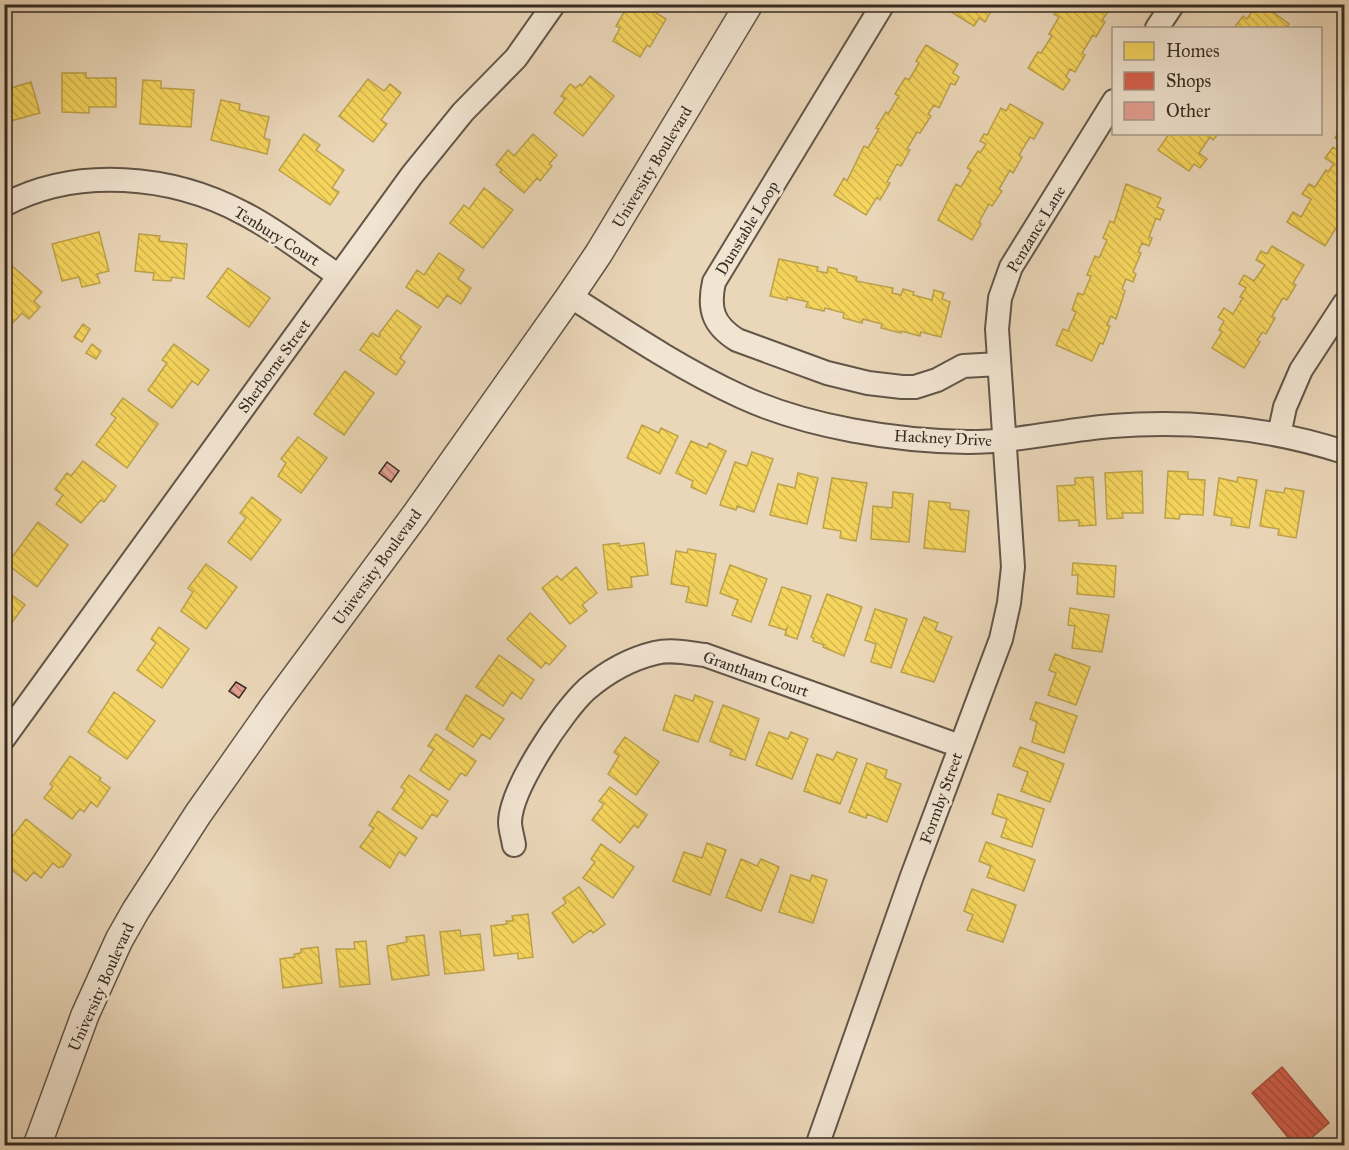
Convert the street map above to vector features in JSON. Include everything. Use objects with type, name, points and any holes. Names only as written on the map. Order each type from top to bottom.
[{"type":"street","name":"Sherborne Street","points":[[4,738],[412,175],[463,112],[516,58],[554,4]]},
{"type":"street","name":"University Boulevard","points":[[37,1146],[86,1015],[119,940],[136,910],[198,814],[274,706],[416,514],[570,296],[605,243],[749,4]]},
{"type":"street","name":"Dunstable Loop","points":[[883,4],[714,282],[711,297],[712,312],[727,334],[737,340],[827,373],[868,383],[915,387],[937,380],[963,366],[999,364]]},
{"type":"street","points":[[1158,27],[1173,4]]},
{"type":"street","name":"Penzance Lane","points":[[1005,440],[997,329],[1000,298],[1011,267],[1112,103]]},
{"type":"street","name":"Tenbury Court","points":[[4,205],[48,189],[83,182],[119,180],[155,183],[184,189],[212,198],[245,213],[339,276]]},
{"type":"street","name":"Hackney Drive","points":[[570,296],[698,376],[744,398],[792,415],[862,432],[915,439],[969,442],[1005,440],[1110,426],[1164,423],[1218,426],[1279,435],[1344,452]]},
{"type":"street","points":[[1279,435],[1285,407],[1300,370],[1344,304]]},
{"type":"street","name":"Formby Street","points":[[817,1146],[960,746],[1001,639],[1009,603],[1013,567],[1005,440]]},
{"type":"street","name":"Grantham Court","points":[[514,845],[510,821],[517,795],[548,738],[575,702],[608,673],[632,660],[657,652],[679,651],[705,655],[960,746]]},
{"type":"water","points":[[234,5],[327,5],[303,10]]},
{"type":"building: Homes","points":[[629,4],[642,4],[666,19],[650,47],[647,45],[640,57],[613,41],[620,28],[616,26]]},
{"type":"building: Homes","points":[[945,4],[995,4],[985,22],[979,18],[974,26],[943,7]]},
{"type":"building: Homes","points":[[1072,4],[1114,4],[1102,20],[1105,22],[1096,37],[1093,35],[1082,53],[1085,55],[1075,72],[1070,69],[1066,77],[1070,80],[1063,90],[1028,68],[1052,36],[1049,34],[1059,17],[1054,14],[1059,6],[1068,11]]},
{"type":"building: Homes","points":[[1257,4],[1262,4],[1289,24],[1287,27],[1235,27],[1243,16],[1247,19]]},
{"type":"building: Homes","points":[[1344,13],[1344,24],[1341,24],[1339,14]]},
{"type":"building: Homes","points":[[926,45],[958,64],[953,73],[959,77],[955,85],[951,83],[939,108],[934,105],[928,114],[931,116],[920,133],[917,132],[907,149],[910,150],[901,166],[897,164],[880,200],[877,197],[866,215],[834,195],[844,178],[847,181],[864,146],[868,148],[879,129],[876,128],[899,96],[895,94],[905,78],[909,80],[919,63],[916,61]]},
{"type":"building: Homes","points":[[1344,56],[1344,69],[1342,70],[1340,57]]},
{"type":"building: Homes","points":[[62,73],[86,73],[86,78],[116,78],[116,107],[89,107],[89,113],[62,112]]},
{"type":"building: Homes","points":[[590,76],[614,96],[583,136],[554,113],[565,99],[561,96],[570,84],[576,88],[580,84],[582,86]]},
{"type":"building: Homes","points":[[368,79],[384,91],[390,84],[401,93],[381,120],[387,124],[373,142],[339,116]]},
{"type":"building: Homes","points":[[143,80],[161,81],[161,88],[194,90],[191,127],[140,124]]},
{"type":"building: Homes","points":[[31,82],[40,113],[7,122],[9,128],[4,129],[4,90]]},
{"type":"building: Homes","points":[[221,100],[240,104],[239,110],[269,117],[264,138],[270,140],[267,154],[211,140]]},
{"type":"building: Homes","points":[[1010,104],[1043,123],[1034,139],[1030,137],[1019,155],[1022,157],[1013,173],[1010,170],[999,189],[1002,191],[992,206],[989,204],[972,240],[938,220],[956,184],[961,187],[971,170],[967,168],[978,151],[980,153],[986,144],[980,141],[984,134],[987,135],[1001,108],[1006,111]]},
{"type":"building: Homes","points":[[1341,128],[1344,130],[1344,215],[1325,246],[1287,222],[1293,212],[1301,217],[1311,199],[1302,194],[1309,184],[1315,187],[1326,170],[1328,172],[1334,164],[1325,158],[1333,147],[1338,151],[1343,143],[1335,138]]},
{"type":"building: Homes","points":[[304,134],[320,145],[316,150],[344,170],[332,188],[339,192],[330,205],[279,170]]},
{"type":"building: Homes","points":[[533,134],[557,155],[549,164],[552,166],[540,181],[537,178],[524,193],[500,172],[502,170],[496,165],[508,150],[514,156]]},
{"type":"building: Homes","points":[[1168,135],[1217,135],[1213,140],[1210,137],[1199,153],[1207,159],[1200,168],[1194,164],[1189,171],[1158,150]]},
{"type":"building: Homes","points":[[1126,184],[1161,198],[1157,207],[1164,210],[1160,220],[1156,218],[1149,237],[1152,238],[1149,246],[1142,243],[1138,252],[1141,253],[1133,272],[1136,274],[1133,282],[1126,279],[1122,289],[1125,291],[1116,319],[1111,316],[1103,344],[1100,343],[1092,361],[1056,345],[1063,329],[1068,331],[1076,312],[1072,310],[1078,293],[1083,295],[1091,276],[1087,275],[1095,256],[1099,258],[1107,240],[1103,238],[1110,221],[1114,223]]},
{"type":"building: Homes","points":[[484,188],[513,210],[483,248],[450,223],[464,205],[469,209]]},
{"type":"building: Homes","points":[[99,232],[109,271],[97,274],[100,283],[82,287],[79,277],[62,281],[52,244]]},
{"type":"building: Homes","points":[[139,234],[160,236],[159,241],[187,244],[184,279],[172,277],[171,281],[153,280],[154,273],[135,271]]},
{"type":"building: Homes","points":[[1272,246],[1304,265],[1293,283],[1296,285],[1287,300],[1283,298],[1272,316],[1275,318],[1266,334],[1263,332],[1257,340],[1260,342],[1244,368],[1212,348],[1222,332],[1219,330],[1224,321],[1218,317],[1224,308],[1233,314],[1246,288],[1239,284],[1244,275],[1254,281],[1265,265],[1256,260],[1261,251],[1267,254]]},
{"type":"building: Homes","points":[[439,253],[464,270],[458,279],[471,288],[461,304],[447,295],[438,308],[406,287],[417,270],[424,275]]},
{"type":"building: Homes","points":[[779,259],[818,267],[817,271],[827,273],[828,267],[837,269],[837,272],[857,277],[856,281],[893,288],[892,293],[901,295],[903,289],[914,292],[913,295],[932,300],[934,290],[944,293],[942,299],[950,302],[941,337],[921,332],[920,336],[901,331],[901,333],[881,328],[882,324],[863,319],[862,323],[843,318],[844,313],[825,308],[824,311],[806,307],[808,302],[770,296]]},
{"type":"building: Homes","points":[[11,265],[42,292],[34,301],[40,307],[29,319],[22,313],[8,328],[4,324],[4,272]]},
{"type":"building: Homes","points":[[228,268],[270,298],[249,327],[207,297]]},
{"type":"building: Homes","points":[[397,310],[421,327],[400,358],[405,362],[396,375],[360,350],[372,333],[379,337]]},
{"type":"building: Homes","points":[[83,324],[90,329],[82,342],[74,337]]},
{"type":"building: Homes","points":[[92,344],[101,351],[96,359],[86,353]]},
{"type":"building: Homes","points":[[174,344],[209,370],[198,385],[192,381],[172,408],[148,390],[167,363],[162,360]]},
{"type":"building: Homes","points":[[345,371],[374,393],[344,435],[314,414]]},
{"type":"building: Homes","points":[[123,398],[158,424],[127,468],[96,445],[116,418],[111,414]]},
{"type":"building: Homes","points":[[642,425],[659,433],[661,428],[678,436],[660,474],[627,458]]},
{"type":"building: Homes","points":[[298,437],[327,458],[301,493],[278,476],[286,463],[281,459]]},
{"type":"building: Homes","points":[[691,441],[707,448],[709,443],[726,451],[706,494],[691,487],[693,481],[676,473]]},
{"type":"building: Homes","points":[[752,452],[773,459],[754,512],[737,506],[736,510],[720,505],[735,462],[747,466]]},
{"type":"building: Homes","points":[[83,461],[116,486],[104,502],[101,500],[81,523],[56,504],[63,495],[55,489],[67,473],[71,476]]},
{"type":"building: Homes","points":[[1142,471],[1143,513],[1122,513],[1123,518],[1107,519],[1105,473]]},
{"type":"building: Homes","points":[[1168,471],[1188,472],[1188,479],[1205,480],[1203,515],[1180,514],[1179,519],[1165,518]]},
{"type":"building: Homes","points":[[798,473],[818,478],[807,524],[770,515],[778,484],[795,488]]},
{"type":"building: Homes","points":[[1093,477],[1096,525],[1079,526],[1079,520],[1059,521],[1057,486],[1075,485],[1075,478]]},
{"type":"building: Homes","points":[[1238,477],[1257,480],[1249,528],[1231,525],[1232,518],[1214,515],[1219,478],[1237,482]]},
{"type":"building: Homes","points":[[832,478],[867,483],[856,541],[840,538],[841,531],[823,528]]},
{"type":"building: Homes","points":[[1285,488],[1304,491],[1296,538],[1278,535],[1279,529],[1260,526],[1266,490],[1284,493]]},
{"type":"building: Homes","points":[[893,492],[913,494],[909,542],[871,539],[873,506],[892,508]]},
{"type":"building: Homes","points":[[252,497],[281,520],[251,560],[228,542],[246,518],[240,513]]},
{"type":"building: Homes","points":[[929,501],[950,503],[950,509],[969,511],[965,552],[924,548]]},
{"type":"building: Homes","points":[[38,522],[68,545],[37,587],[7,564]]},
{"type":"building: Homes","points":[[619,543],[620,546],[644,543],[648,575],[631,577],[632,587],[608,590],[603,545]]},
{"type":"building: Homes","points":[[688,549],[716,554],[707,606],[686,602],[689,587],[671,584],[676,551],[687,553]]},
{"type":"building: Homes","points":[[1073,563],[1116,566],[1114,597],[1077,594],[1078,575],[1072,575]]},
{"type":"building: Homes","points":[[206,564],[237,587],[206,629],[181,611],[193,592],[188,588]]},
{"type":"building: Homes","points":[[730,565],[767,579],[751,622],[732,615],[738,600],[720,593]]},
{"type":"building: Homes","points":[[576,567],[597,593],[582,605],[587,611],[570,624],[542,588],[557,576],[561,580]]},
{"type":"building: Homes","points":[[782,587],[811,596],[797,639],[785,635],[787,628],[785,630],[769,625]]},
{"type":"building: Homes","points":[[4,589],[25,605],[4,633]]},
{"type":"building: Homes","points":[[827,594],[862,607],[844,656],[823,647],[824,645],[813,641],[814,638],[811,637]]},
{"type":"building: Homes","points":[[1070,608],[1109,615],[1102,652],[1072,648],[1075,626],[1068,625]]},
{"type":"building: Homes","points":[[875,609],[907,619],[891,668],[871,662],[876,644],[865,640]]},
{"type":"building: Homes","points":[[530,613],[566,646],[549,665],[546,662],[541,668],[507,639]]},
{"type":"building: Homes","points":[[924,617],[938,623],[935,630],[952,637],[934,682],[901,672]]},
{"type":"building: Homes","points":[[159,627],[189,649],[162,688],[137,670],[156,643],[151,639]]},
{"type":"building: Homes","points":[[1055,654],[1090,667],[1076,705],[1048,695],[1056,673],[1049,670]]},
{"type":"building: Homes","points":[[499,655],[534,680],[521,699],[512,692],[503,706],[476,687]]},
{"type":"building: Homes","points":[[114,692],[155,721],[127,759],[88,732]]},
{"type":"building: Homes","points":[[466,695],[504,719],[490,739],[482,734],[473,747],[446,729]]},
{"type":"building: Homes","points":[[675,695],[693,701],[695,695],[713,702],[698,742],[663,730]]},
{"type":"building: Homes","points":[[1036,702],[1077,716],[1064,753],[1032,742],[1037,722],[1030,719]]},
{"type":"building: Homes","points":[[723,705],[759,719],[745,760],[730,755],[732,750],[710,741]]},
{"type":"building: Homes","points":[[769,732],[788,739],[791,732],[808,739],[792,779],[756,765]]},
{"type":"building: Homes","points":[[436,734],[476,761],[466,776],[461,773],[449,790],[420,770],[434,749],[428,746]]},
{"type":"building: Homes","points":[[625,737],[659,762],[636,795],[608,774],[619,756],[614,752]]},
{"type":"building: Homes","points":[[1020,747],[1064,764],[1050,802],[1021,791],[1028,772],[1013,766]]},
{"type":"building: Homes","points":[[837,752],[857,759],[840,804],[804,791],[817,754],[833,760]]},
{"type":"building: Homes","points":[[70,756],[101,778],[99,780],[110,788],[97,807],[91,802],[84,812],[80,809],[72,819],[44,798],[53,786],[50,784]]},
{"type":"building: Homes","points":[[867,763],[887,770],[885,778],[901,784],[887,822],[867,814],[866,818],[849,812]]},
{"type":"building: Homes","points":[[409,775],[448,801],[437,817],[432,814],[422,829],[392,809],[405,790],[401,787]]},
{"type":"building: Homes","points":[[610,787],[647,815],[638,828],[634,825],[620,843],[592,820],[604,804],[599,801]]},
{"type":"building: Homes","points":[[998,794],[1044,809],[1032,847],[1001,837],[1007,819],[992,814]]},
{"type":"building: Homes","points":[[378,811],[417,838],[405,856],[399,852],[390,868],[360,847],[374,828],[369,825]]},
{"type":"building: Homes","points":[[26,819],[71,855],[63,867],[59,868],[53,863],[41,878],[34,872],[26,881],[4,864],[4,847]]},
{"type":"building: Homes","points":[[986,842],[1035,860],[1024,891],[987,877],[991,866],[979,861]]},
{"type":"building: Homes","points":[[707,843],[726,850],[710,895],[673,881],[684,852],[702,858]]},
{"type":"building: Homes","points":[[601,844],[634,867],[613,898],[583,878],[595,862],[591,859]]},
{"type":"building: Homes","points":[[741,859],[757,866],[761,859],[779,867],[761,911],[726,897]]},
{"type":"building: Homes","points":[[791,875],[810,881],[812,875],[827,880],[813,923],[779,912]]},
{"type":"building: Homes","points":[[579,887],[605,924],[593,933],[591,930],[573,943],[552,913],[566,903],[563,898]]},
{"type":"building: Homes","points":[[972,889],[1016,905],[1003,942],[967,930],[973,915],[964,911]]},
{"type":"building: Homes","points":[[528,914],[533,957],[518,959],[518,953],[494,956],[491,926],[507,924],[506,921],[513,921],[512,916]]},
{"type":"building: Homes","points":[[460,930],[461,936],[480,934],[484,970],[445,974],[440,932]]},
{"type":"building: Homes","points":[[424,935],[429,975],[392,980],[387,946],[407,942],[406,937]]},
{"type":"building: Homes","points":[[366,941],[370,984],[340,987],[336,949],[355,949],[354,942]]},
{"type":"building: Homes","points":[[318,947],[322,983],[283,988],[280,959],[295,957],[294,954],[301,953],[301,949]]},
{"type":"building: Shops","points":[[1282,1067],[1329,1123],[1302,1146],[1295,1146],[1252,1093]]},
{"type":"building: Other","points":[[387,462],[399,471],[391,482],[379,473]]},
{"type":"building: Other","points":[[236,682],[246,688],[239,698],[229,691]]}]
